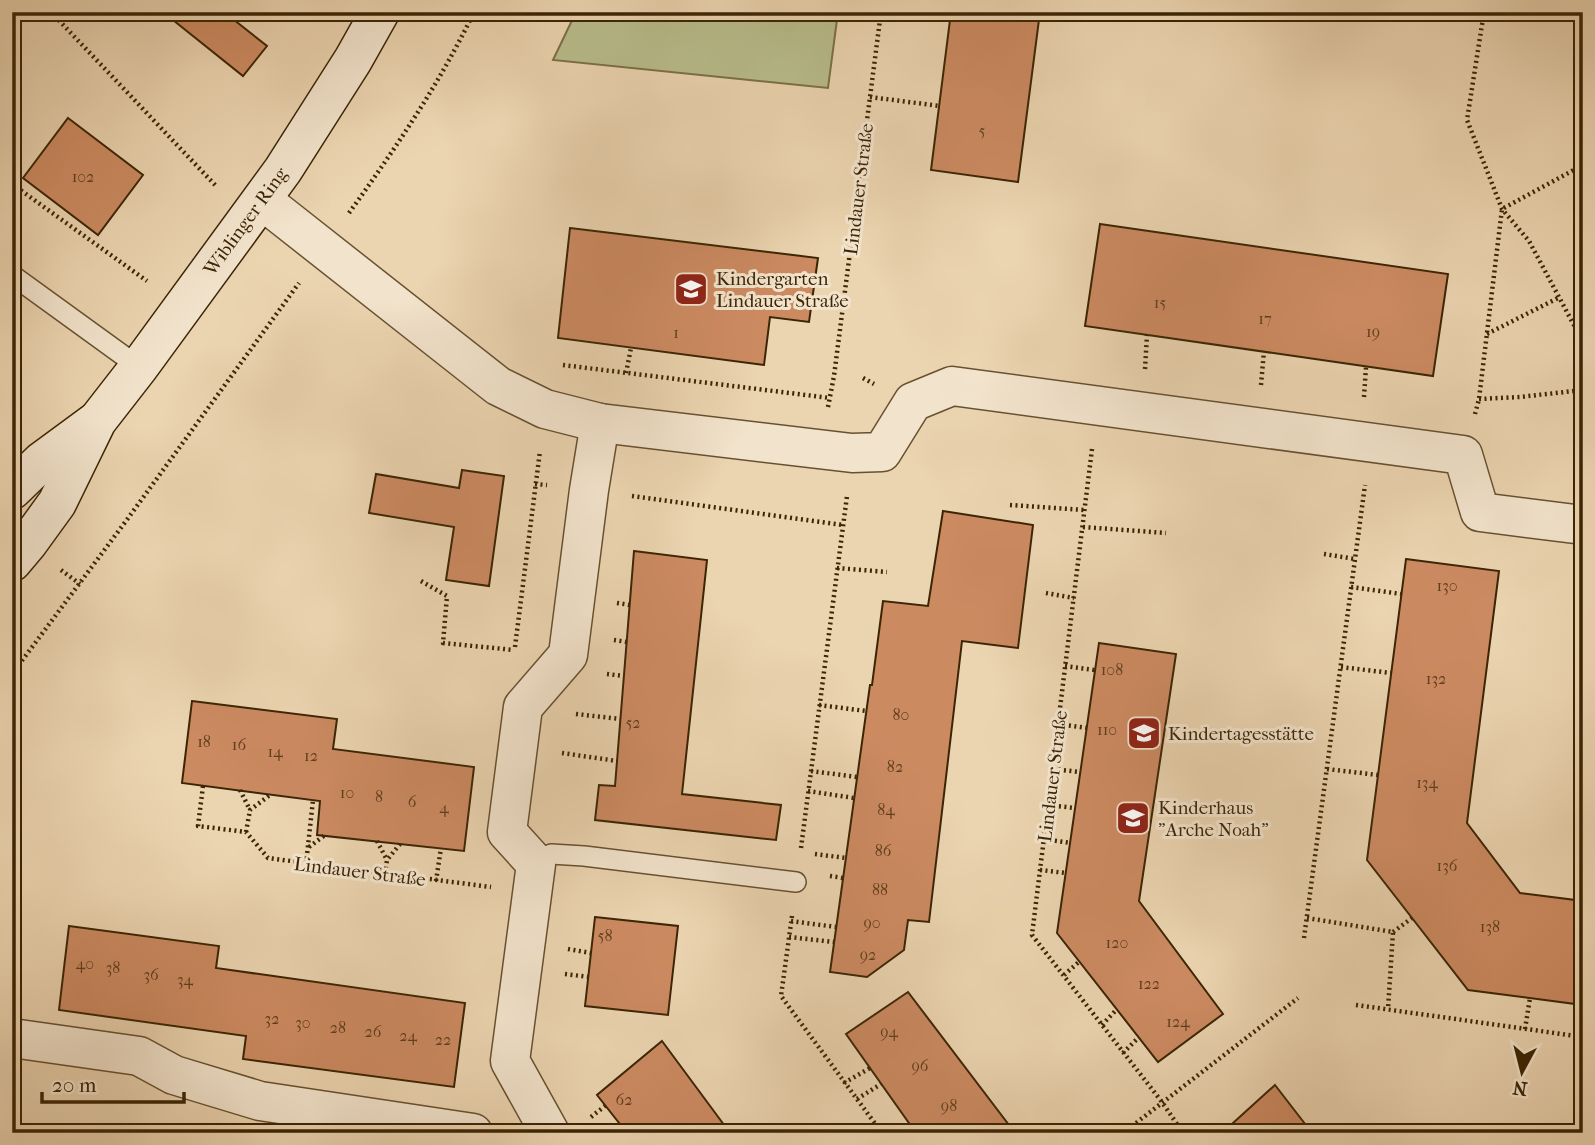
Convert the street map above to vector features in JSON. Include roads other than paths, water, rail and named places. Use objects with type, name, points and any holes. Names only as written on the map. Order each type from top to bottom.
[{"type":"street","name":"Wiblinger Ring","points":[[12,562],[57,503],[97,421],[255,210],[354,60],[380,12]]},
{"type":"street","points":[[255,210],[323,250],[498,386],[545,409],[600,423],[838,451],[882,452],[913,402],[951,386],[1463,455],[1480,512],[1583,525]]},
{"type":"street","name":"Wiblinger Ring","points":[[12,490],[42,461],[97,421]]},
{"type":"street","points":[[550,1133],[510,1061],[534,879],[507,832],[523,707],[568,655],[600,423]]},
{"type":"street","points":[[19,1039],[139,1056],[174,1075],[260,1101],[473,1133]]},
{"type":"lane","points":[[12,275],[139,367]]},
{"type":"lane","points":[[534,879],[551,854],[796,882]]},
{"type":"place","name":"Kindergarten Lindauer Straße","points":[[691,289]]},
{"type":"place","name":"Kindertagesstätte","points":[[1144,733]]},
{"type":"place","name":"Kinderhaus \"Arche Noah\"","points":[[1133,818]]}]
